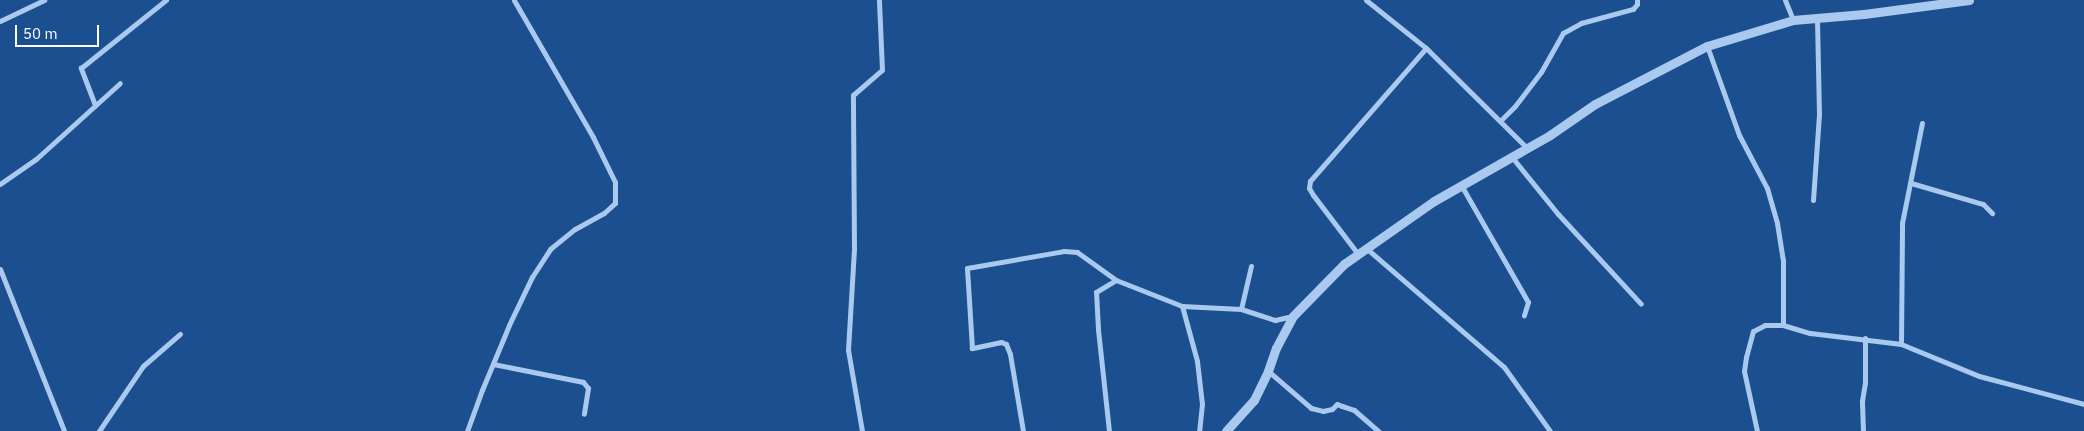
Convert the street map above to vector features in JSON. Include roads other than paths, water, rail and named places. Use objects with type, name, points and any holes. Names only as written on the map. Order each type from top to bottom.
[{"type":"street","points":[[0,21],[44,0]]},
{"type":"street","points":[[95,105],[81,68],[166,0]]},
{"type":"street","points":[[467,431],[493,364],[532,278],[550,249],[575,230],[604,213],[615,202],[615,182],[593,137],[514,0]]},
{"type":"street","points":[[862,431],[848,350],[854,249],[853,95],[882,70],[879,0]]},
{"type":"street","points":[[1366,0],[1426,48],[1526,147]]},
{"type":"street","points":[[1500,121],[1515,106],[1540,72],[1563,33],[1581,23],[1633,9],[1637,4],[1637,0]]},
{"type":"street","points":[[1785,0],[1793,20]]},
{"type":"street","points":[[1226,431],[1254,400],[1268,371],[1276,348],[1293,316],[1337,271],[1420,210],[1526,147],[1550,136],[1595,104],[1706,46],[1793,20],[1864,14],[1968,0]]},
{"type":"street","points":[[1813,200],[1819,115],[1817,17]]},
{"type":"street","points":[[1706,46],[1739,136],[1767,188],[1777,223],[1783,260],[1783,325]]},
{"type":"street","points":[[1358,254],[1313,195],[1309,188],[1310,181],[1426,48]]},
{"type":"street","points":[[0,184],[36,159],[120,83]]},
{"type":"street","points":[[1901,344],[1902,223],[1922,123]]},
{"type":"street","points":[[1511,156],[1558,214],[1641,304]]},
{"type":"street","points":[[1911,183],[1983,204],[1992,213]]},
{"type":"street","points":[[1461,184],[1528,302],[1524,315]]},
{"type":"street","points":[[1366,248],[1504,367],[1550,431]]},
{"type":"street","points":[[1023,431],[1010,354],[1006,344],[1001,342],[972,348],[967,268],[1064,251],[1076,252],[1116,280],[1182,306],[1241,309],[1275,320],[1293,316]]},
{"type":"street","points":[[1241,309],[1251,266]]},
{"type":"street","points":[[0,268],[64,431]]},
{"type":"street","points":[[1109,431],[1098,330],[1096,292],[1116,280]]},
{"type":"street","points":[[1182,306],[1197,361],[1202,404],[1199,431]]},
{"type":"street","points":[[1757,431],[1744,371],[1753,331],[1765,325],[1783,325],[1810,333],[1865,338],[1901,344],[1979,376],[2084,404]]},
{"type":"street","points":[[99,431],[143,366],[180,334]]},
{"type":"street","points":[[1863,431],[1862,401],[1865,382],[1865,338]]},
{"type":"street","points":[[493,364],[583,382],[588,388],[584,414]]},
{"type":"street","points":[[1268,371],[1311,408],[1323,411],[1332,409],[1337,404],[1354,410],[1378,431]]}]
